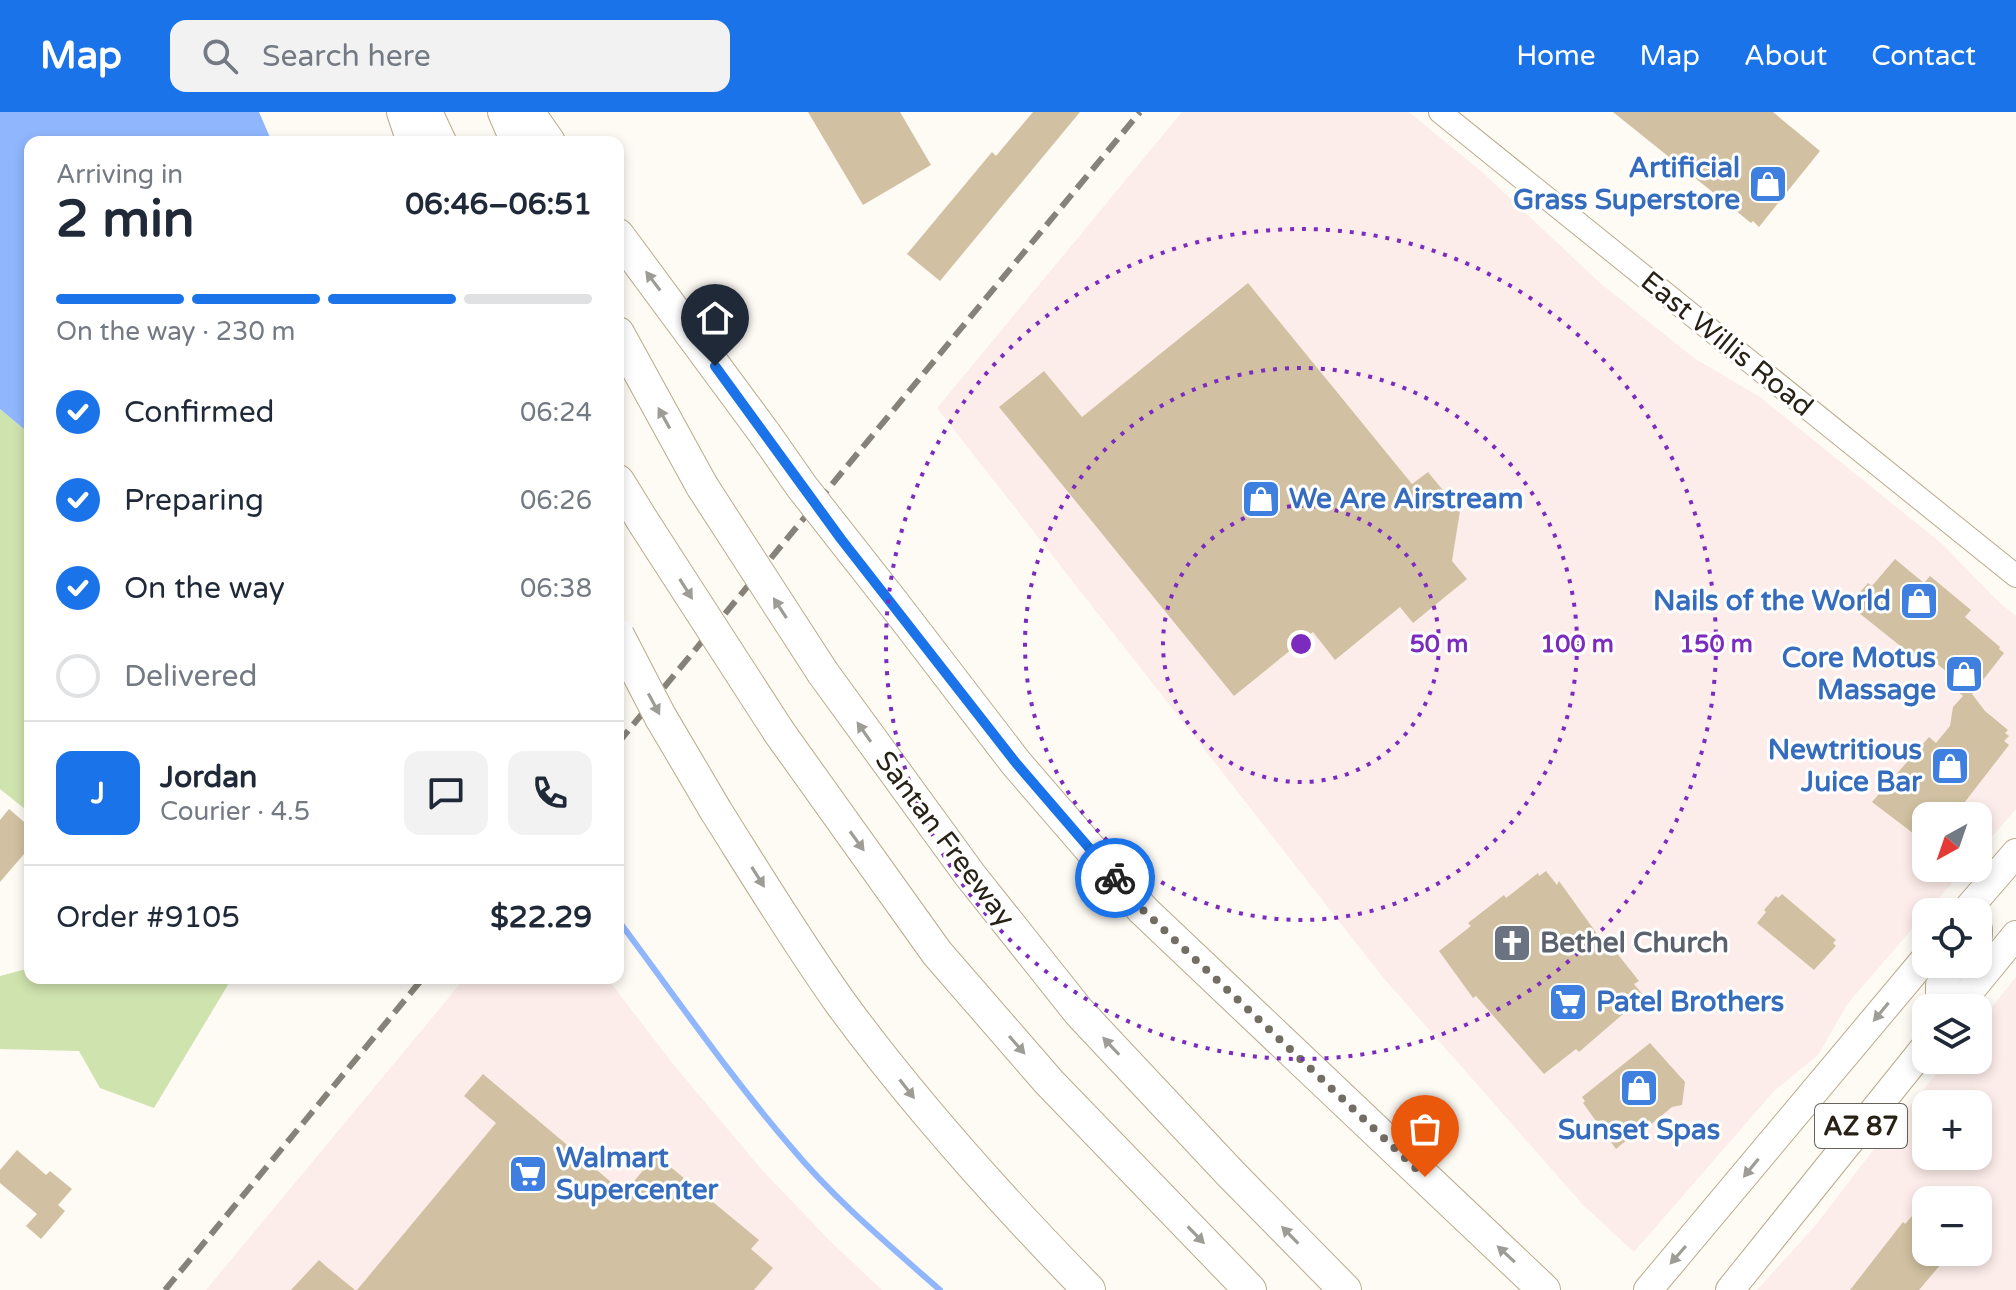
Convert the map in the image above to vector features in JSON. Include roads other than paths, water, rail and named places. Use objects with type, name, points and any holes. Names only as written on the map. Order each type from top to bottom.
[{"type":"highway","points":[[403,112],[411,136]]},
{"type":"highway","points":[[426,112],[437,136]]},
{"type":"highway","points":[[504,112],[514,136]]},
{"type":"highway","points":[[528,112],[545,136]]},
{"type":"highway","points":[[624,243],[809,498],[1016,763],[1143,910],[1544,1290]]},
{"type":"highway","name":"Santan Freeway","points":[[624,344],[702,486],[823,673],[970,875],[1079,1012],[1345,1290]]},
{"type":"highway","points":[[624,491],[779,732],[937,953],[1049,1082],[1250,1290]]},
{"type":"highway","points":[[624,647],[660,716],[716,811],[804,950],[915,1099],[1013,1212],[1089,1290]]},
{"type":"main road","points":[[1981,898],[2016,853]]},
{"type":"main road","points":[[1968,994],[2016,935]]},
{"type":"main road","name":"AZ 87","points":[[1648,1290],[1912,975]]},
{"type":"main road","name":"AZ 87","points":[[1730,1290],[1912,1063]]},
{"type":"street","name":"East Willis Road","points":[[1440,112],[2016,576]]},
{"type":"water","points":[[0,112],[259,112],[269,136],[24,136],[24,429],[0,409]]},
{"type":"waterway","points":[[624,928],[724,1064],[808,1167],[863,1222],[940,1290]]},
{"type":"railway","points":[[624,736],[1140,112]]},
{"type":"railway","points":[[165,1290],[418,984]]},
{"type":"place","name":"Artificial Grass Superstore","points":[[1768,184]]},
{"type":"place","name":"We Are Airstream","points":[[1261,499]]},
{"type":"place","name":"Nails of the World","points":[[1919,601]]},
{"type":"place","name":"Core Motus Massage","points":[[1964,674]]},
{"type":"place","name":"Newtritious Juice Bar","points":[[1950,766]]},
{"type":"place","name":"Bethel Church","points":[[1512,943]]},
{"type":"place","name":"Patel Brothers","points":[[1568,1002]]},
{"type":"place","name":"Sunset Spas","points":[[1639,1088]]},
{"type":"place","name":"Walmart Supercenter","points":[[528,1174]]}]
